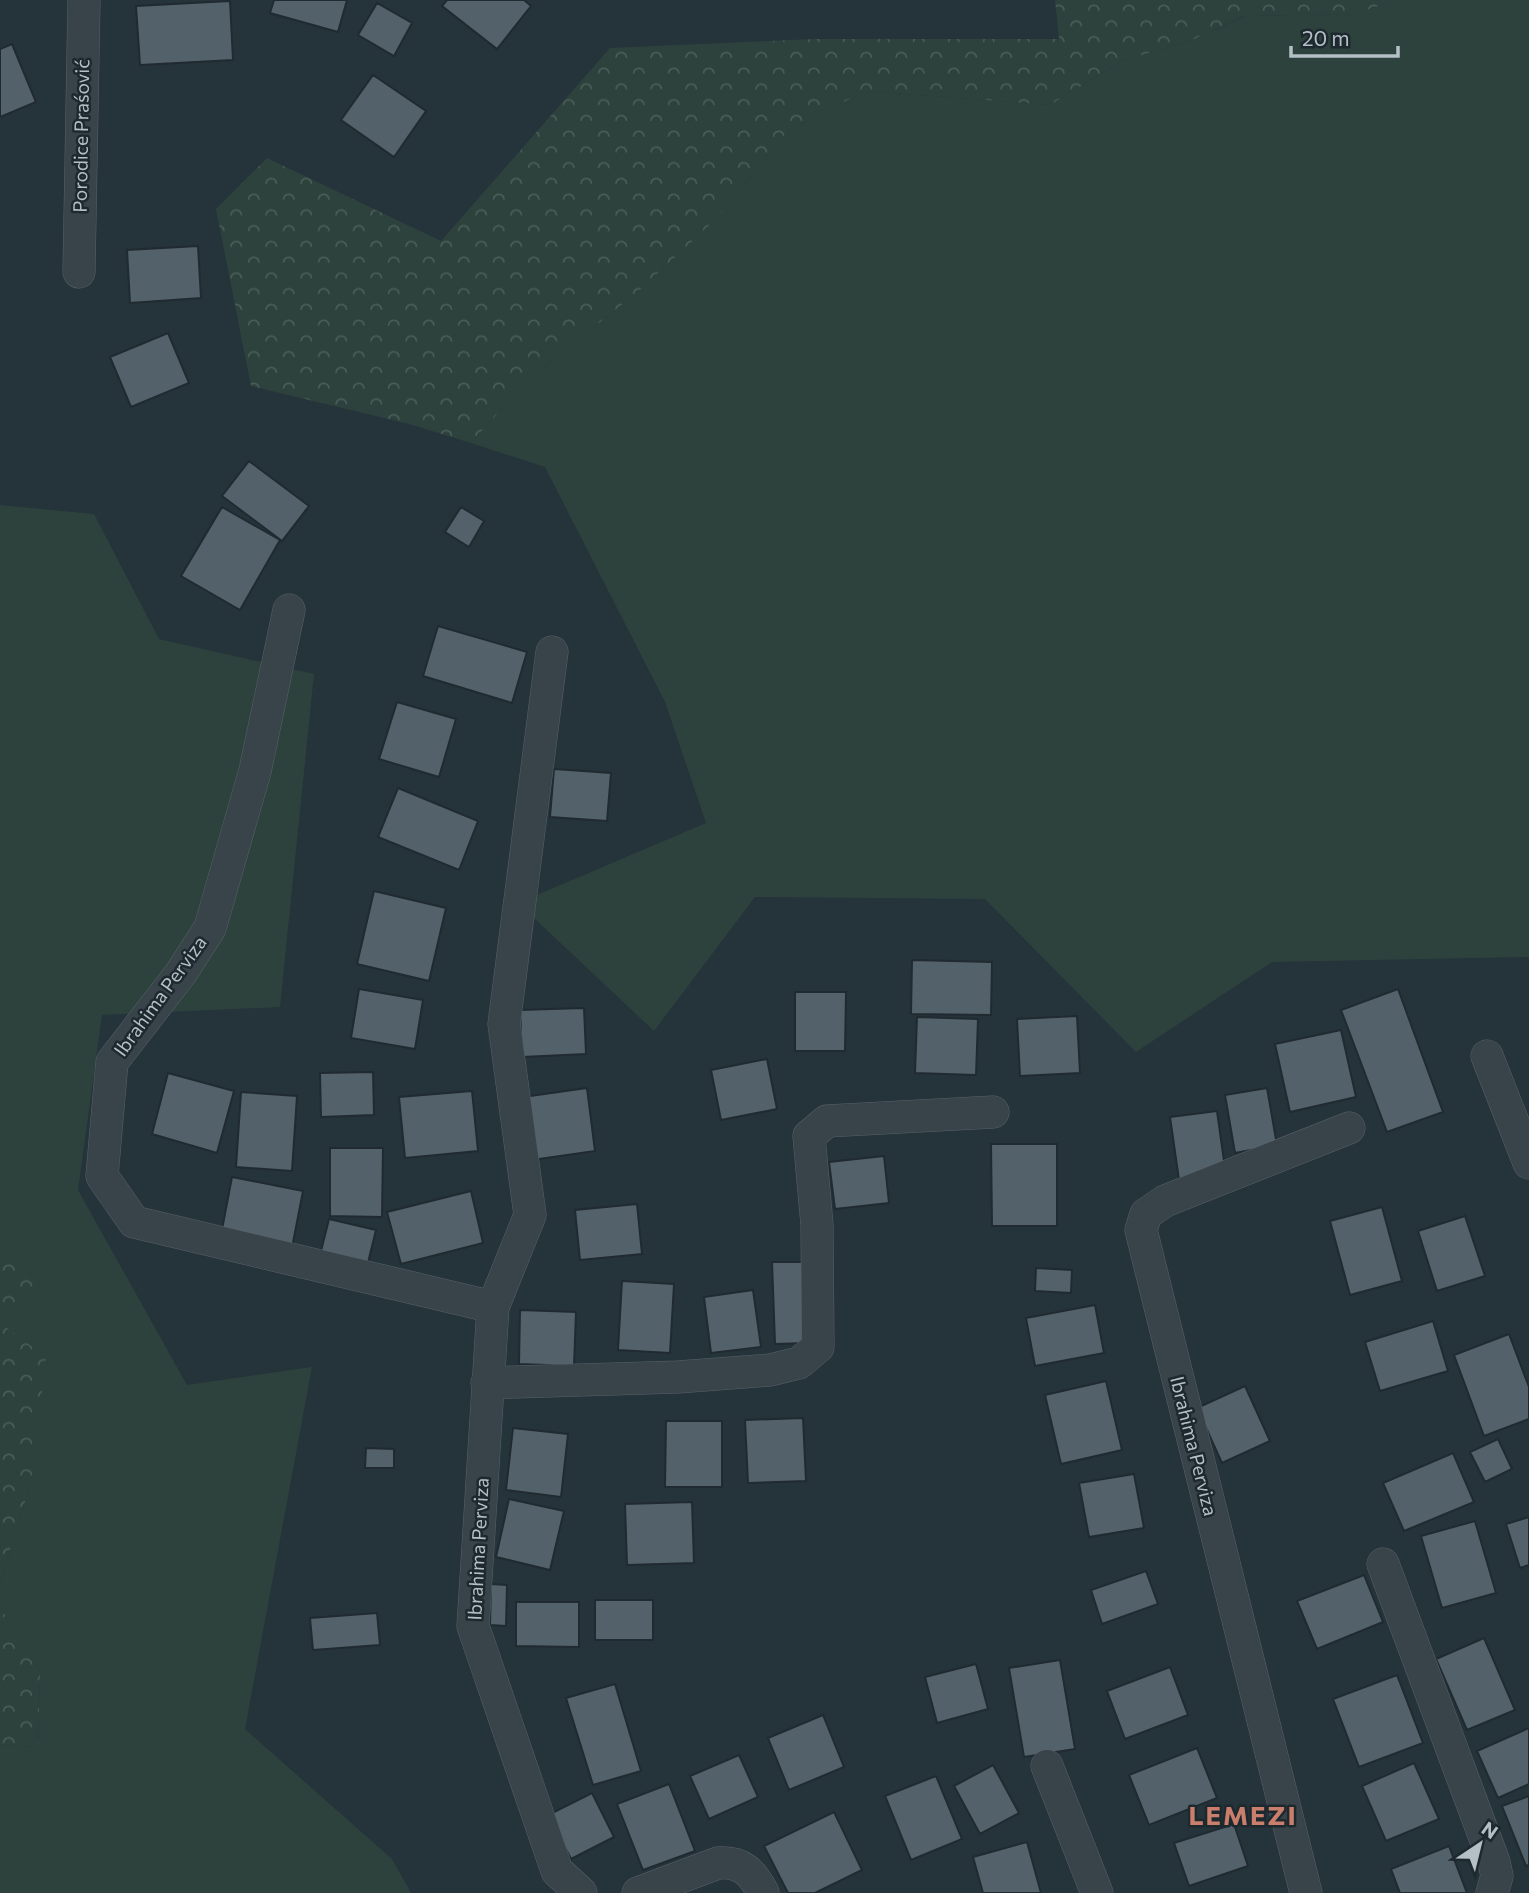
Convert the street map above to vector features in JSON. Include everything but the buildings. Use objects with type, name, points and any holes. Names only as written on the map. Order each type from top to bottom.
[{"type":"street","name":"Porodice Praśović","points":[[79,272],[84,0]]},
{"type":"street","name":"Ibrahima Perviza","points":[[289,610],[255,771],[210,928],[181,972],[112,1062],[102,1176],[134,1222],[493,1307]]},
{"type":"street","name":"Ibrahima Perviza","points":[[552,653],[504,1024],[530,1214],[493,1307],[473,1626],[557,1871],[580,1893]]},
{"type":"street","points":[[1488,1056],[1529,1163]]},
{"type":"street","points":[[488,1383],[691,1376],[770,1370],[799,1363],[818,1347],[817,1225],[810,1136],[827,1121],[993,1112]]},
{"type":"street","name":"Ibrahima Perviza","points":[[1306,1893],[1141,1230],[1146,1214],[1165,1201],[1349,1128]]},
{"type":"street","points":[[1383,1564],[1494,1862],[1497,1876],[1492,1893]]},
{"type":"street","points":[[1047,1766],[1097,1893]]},
{"type":"street","points":[[638,1893],[718,1863],[729,1862],[749,1871],[763,1893]]},
{"type":"green space","points":[[1055,0],[1396,0],[1355,14],[1244,16],[1190,41],[1122,61],[1050,105],[865,91],[787,132],[714,221],[638,292],[531,377],[471,443],[409,424],[251,386],[216,209],[267,158],[441,241],[610,48],[815,39],[1059,39]]},
{"type":"green space","points":[[1396,0],[1529,0],[1529,957],[1272,962],[1136,1052],[985,899],[755,897],[654,1031],[518,903],[706,823],[665,702],[545,467],[471,443],[531,377],[638,292],[714,221],[787,132],[865,91],[1050,105],[1122,61],[1190,41],[1245,16],[1355,14]]},
{"type":"green space","points":[[0,505],[94,514],[159,639],[314,674],[280,1007],[102,1015],[78,1190],[187,1385],[312,1367],[245,1729],[392,1859],[411,1893],[0,1893],[0,1745],[38,1747],[40,1672],[0,1607],[0,1582],[31,1483],[4,1326],[43,1287],[0,1247]]},
{"type":"green space","points":[[0,1247],[43,1287],[4,1326],[46,1357],[31,1483],[0,1582]]},
{"type":"green space","points":[[0,1607],[40,1672],[38,1747],[0,1745]]},
{"type":"district","name":"LEMEZI","points":[[1243,1816]]}]
